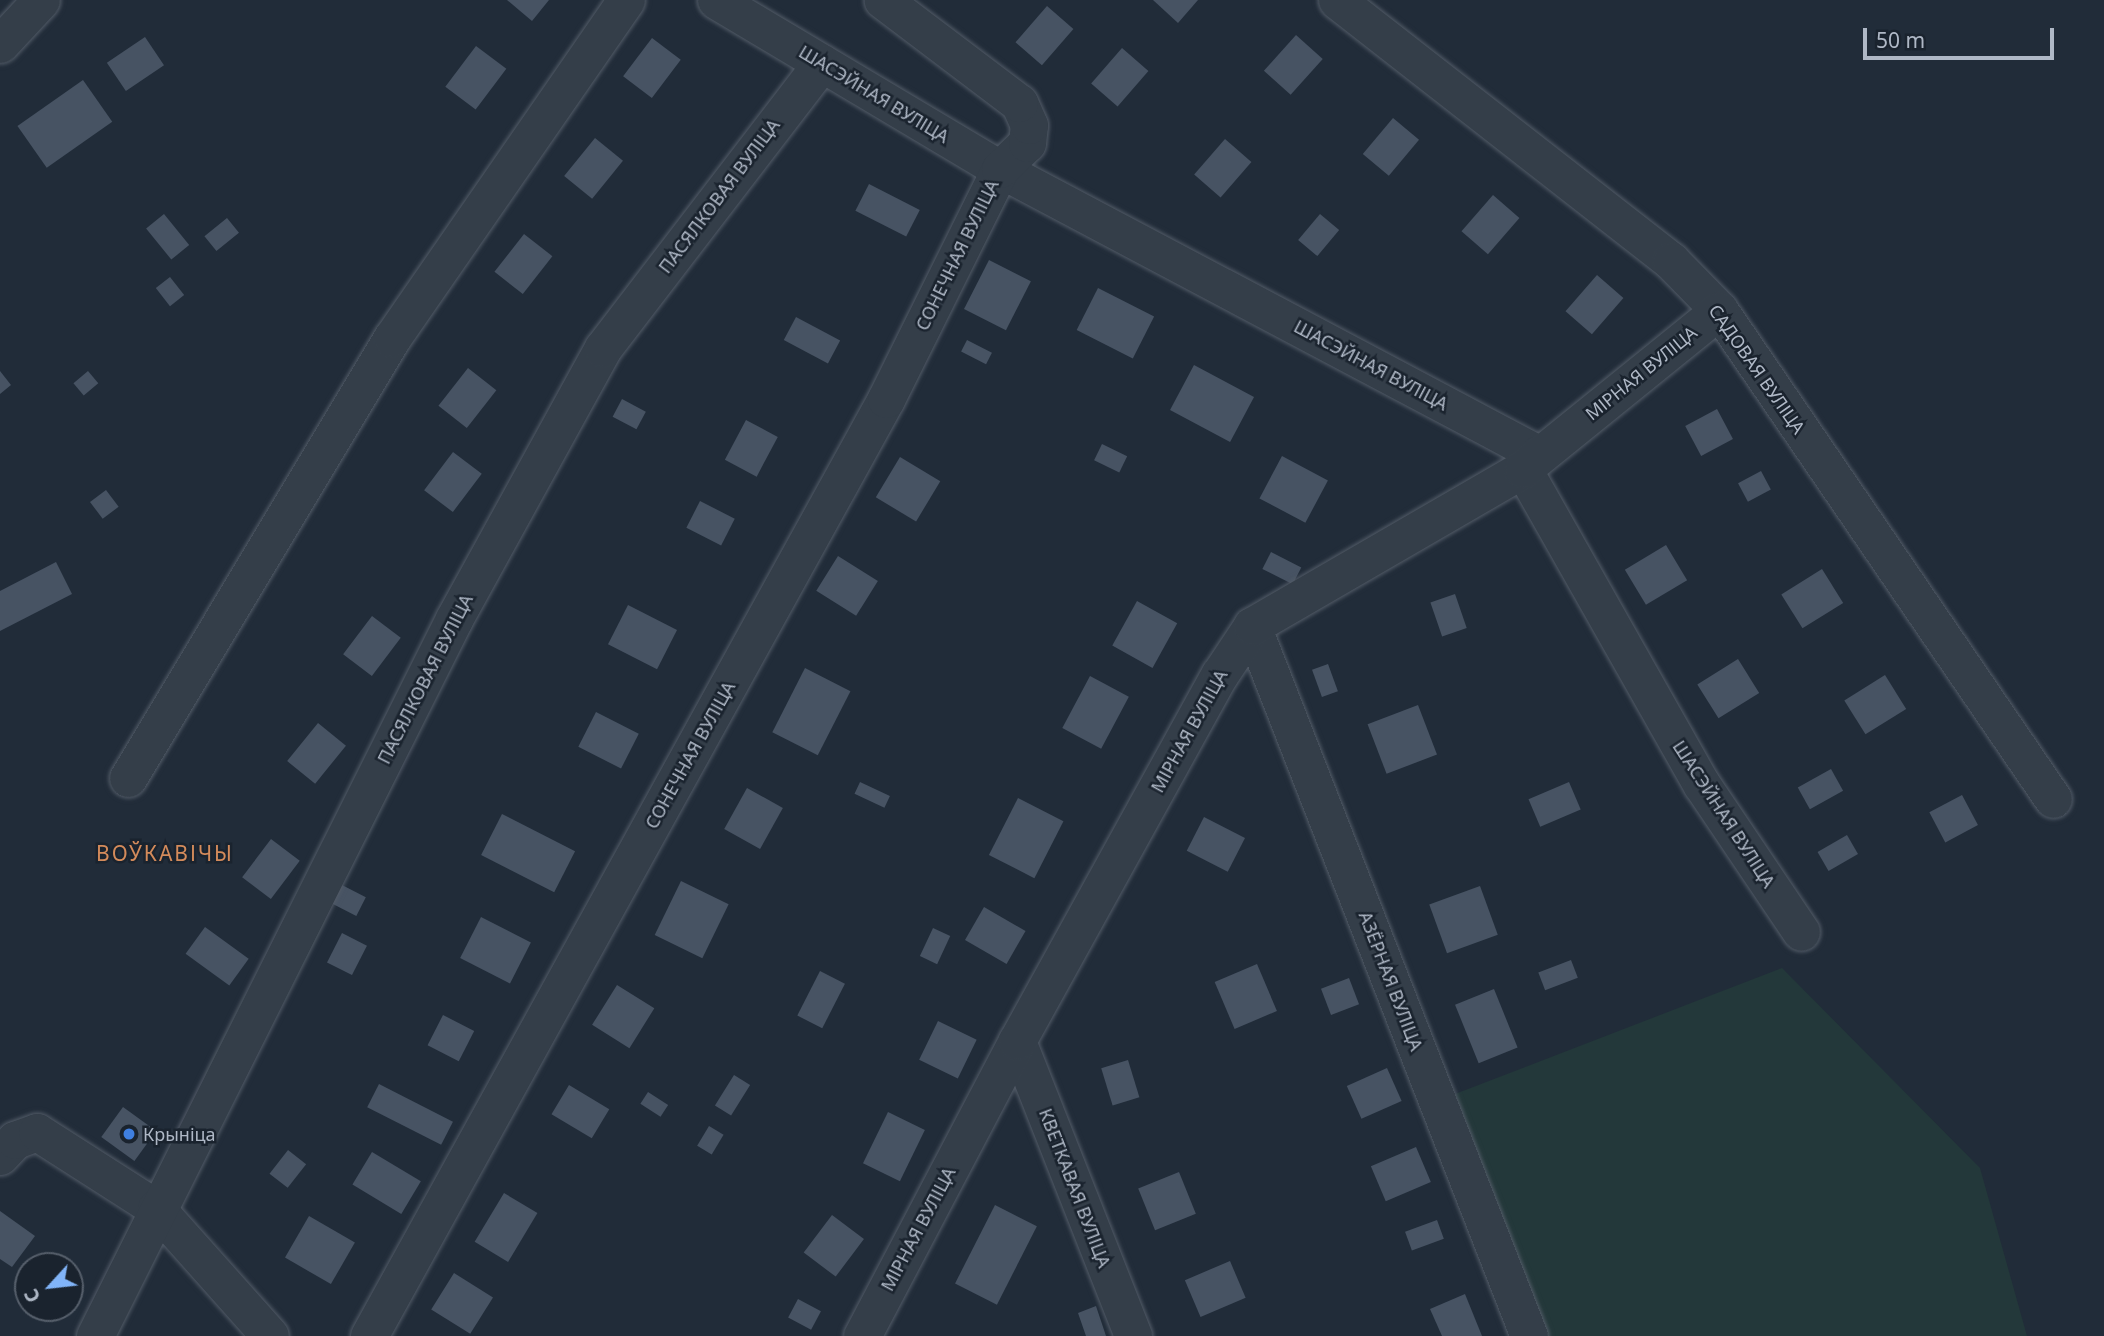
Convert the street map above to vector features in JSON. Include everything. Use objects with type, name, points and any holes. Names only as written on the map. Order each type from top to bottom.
[{"type":"street","points":[[128,778],[392,338],[626,0]]},
{"type":"street","name":"ШАСЭЙНАЯ ВУЛІЦА","points":[[716,0],[1000,169],[1538,454],[1523,469],[1702,785],[1801,932]]},
{"type":"street","name":"СОНЕЧНАЯ ВУЛІЦА","points":[[369,1336],[886,399],[1000,169],[1027,143],[1028,125],[1019,103],[883,0]]},
{"type":"street","name":"САДОВАЯ ВУЛІЦА","points":[[1337,0],[1671,261],[1718,310],[2053,799]]},
{"type":"street","points":[[0,44],[39,1]]},
{"type":"street","name":"ПАСЯЛКОВАЯ ВУЛІЦА","points":[[95,1336],[156,1208],[454,619],[603,348],[822,63]]},
{"type":"street","name":"МІРНАЯ ВУЛІЦА","points":[[862,1336],[1017,1041],[1220,674],[1252,626],[1523,469],[1718,310]]},
{"type":"street","name":"АЗЁРНАЯ ВУЛІЦА","points":[[1252,626],[1529,1336]]},
{"type":"street","name":"КВЕТКАВАЯ ВУЛІЦА","points":[[1017,1041],[1133,1336]]},
{"type":"street","points":[[0,1156],[15,1140],[37,1132],[156,1208],[270,1336]]},
{"type":"green space","points":[[1782,968],[1980,1168],[2027,1336],[1548,1336],[1455,1094]]},
{"type":"building","points":[[507,0],[549,0],[532,21]]},
{"type":"building","points":[[1153,0],[1198,0],[1178,23]]},
{"type":"building","points":[[1047,6],[1073,29],[1042,65],[1016,42]]},
{"type":"building","points":[[1296,35],[1323,59],[1291,95],[1264,71]]},
{"type":"building","points":[[145,37],[164,65],[126,91],[107,63]]},
{"type":"building","points":[[652,38],[681,60],[652,98],[623,76]]},
{"type":"building","points":[[476,46],[506,69],[476,110],[445,87]]},
{"type":"building","points":[[1122,48],[1148,71],[1118,106],[1091,83]]},
{"type":"building","points":[[83,80],[112,122],[47,168],[17,126]]},
{"type":"building","points":[[1393,118],[1419,140],[1389,176],[1363,154]]},
{"type":"building","points":[[595,138],[623,161],[592,199],[564,176]]},
{"type":"building","points":[[1225,139],[1251,162],[1221,197],[1194,174]]},
{"type":"building","points":[[869,184],[920,210],[906,237],[855,211]]},
{"type":"building","points":[[1493,195],[1519,218],[1488,254],[1462,231]]},
{"type":"building","points":[[164,214],[189,245],[171,260],[146,228]]},
{"type":"building","points":[[1320,214],[1339,230],[1317,256],[1298,240]]},
{"type":"building","points":[[227,218],[239,233],[216,251],[204,236]]},
{"type":"building","points":[[524,234],[552,256],[523,294],[494,272]]},
{"type":"building","points":[[989,260],[1031,281],[1006,330],[964,309]]},
{"type":"building","points":[[1597,275],[1623,298],[1592,334],[1566,311]]},
{"type":"building","points":[[170,277],[184,295],[170,306],[156,288]]},
{"type":"building","points":[[1098,288],[1154,317],[1133,358],[1077,330]]},
{"type":"building","points":[[796,317],[840,340],[828,363],[784,340]]},
{"type":"building","points":[[967,340],[992,353],[986,364],[961,352]]},
{"type":"building","points":[[1194,365],[1254,397],[1230,442],[1170,410]]},
{"type":"building","points":[[468,368],[496,390],[467,428],[438,406]]},
{"type":"building","points":[[0,371],[11,385],[0,394]]},
{"type":"building","points":[[88,371],[98,383],[84,395],[73,383]]},
{"type":"building","points":[[622,399],[646,412],[636,429],[613,417]]},
{"type":"building","points":[[1717,409],[1733,439],[1701,456],[1685,426]]},
{"type":"building","points":[[746,420],[778,437],[757,477],[725,460]]},
{"type":"building","points":[[1102,444],[1127,456],[1119,472],[1094,460]]},
{"type":"building","points":[[453,452],[482,474],[453,512],[424,490]]},
{"type":"building","points":[[1282,456],[1328,480],[1305,523],[1259,498]]},
{"type":"building","points":[[900,457],[940,481],[916,521],[876,497]]},
{"type":"building","points":[[1761,471],[1771,490],[1748,502],[1738,483]]},
{"type":"building","points":[[106,490],[119,507],[103,519],[90,502]]},
{"type":"building","points":[[700,501],[735,519],[721,545],[686,528]]},
{"type":"building","points":[[1666,545],[1687,580],[1646,605],[1625,570]]},
{"type":"building","points":[[1271,552],[1301,567],[1293,584],[1262,569]]},
{"type":"building","points":[[838,556],[878,581],[856,616],[816,591]]},
{"type":"building","points":[[56,562],[72,594],[0,631],[0,591]]},
{"type":"building","points":[[1822,569],[1843,603],[1802,628],[1781,594]]},
{"type":"building","points":[[1455,594],[1467,628],[1442,637],[1430,602]]},
{"type":"building","points":[[1137,601],[1177,623],[1153,668],[1112,646]]},
{"type":"building","points":[[628,605],[677,630],[657,669],[608,644]]},
{"type":"building","points":[[372,616],[401,638],[372,676],[343,654]]},
{"type":"building","points":[[1738,659],[1759,693],[1718,718],[1697,684]]},
{"type":"building","points":[[1328,664],[1338,691],[1322,697],[1312,670]]},
{"type":"building","points":[[805,668],[850,691],[818,755],[772,732]]},
{"type":"building","points":[[1885,675],[1906,709],[1865,734],[1844,700]]},
{"type":"building","points":[[1090,676],[1129,697],[1101,749],[1062,728]]},
{"type":"building","points":[[1418,705],[1437,754],[1387,774],[1368,724]]},
{"type":"building","points":[[596,712],[639,734],[621,769],[578,747]]},
{"type":"building","points":[[318,723],[346,746],[315,784],[287,761]]},
{"type":"building","points":[[1831,769],[1843,791],[1810,809],[1798,787]]},
{"type":"building","points":[[860,782],[890,796],[884,808],[855,794]]},
{"type":"building","points":[[1569,782],[1581,810],[1540,827],[1528,799]]},
{"type":"building","points":[[747,788],[783,808],[760,849],[724,829]]},
{"type":"building","points":[[1962,795],[1978,825],[1945,842],[1929,812]]},
{"type":"building","points":[[1018,798],[1063,821],[1034,878],[989,855]]},
{"type":"building","points":[[502,814],[575,851],[554,892],[481,855]]},
{"type":"building","points":[[1204,817],[1245,838],[1228,872],[1187,851]]},
{"type":"building","points":[[1847,835],[1858,854],[1829,871],[1818,852]]},
{"type":"building","points":[[271,839],[300,861],[271,899],[242,877]]},
{"type":"building","points":[[681,881],[729,904],[702,958],[655,935]]},
{"type":"building","points":[[340,884],[366,897],[356,916],[330,903]]},
{"type":"building","points":[[1480,886],[1498,935],[1447,953],[1429,904]]},
{"type":"building","points":[[984,907],[1026,931],[1007,964],[965,940]]},
{"type":"building","points":[[481,917],[531,942],[510,983],[460,958]]},
{"type":"building","points":[[205,927],[249,959],[229,985],[186,954]]},
{"type":"building","points":[[933,928],[950,936],[937,964],[920,956]]},
{"type":"building","points":[[342,933],[367,946],[352,975],[327,962]]},
{"type":"building","points":[[1571,960],[1578,978],[1545,990],[1538,973]]},
{"type":"building","points":[[1257,964],[1277,1011],[1235,1029],[1215,982]]},
{"type":"building","points":[[820,971],[845,984],[822,1028],[797,1016]]},
{"type":"building","points":[[1349,978],[1359,1004],[1331,1015],[1321,989]]},
{"type":"building","points":[[617,985],[654,1008],[629,1048],[592,1025]]},
{"type":"building","points":[[1494,989],[1518,1047],[1479,1063],[1455,1005]]},
{"type":"building","points":[[443,1015],[474,1031],[459,1061],[428,1045]]},
{"type":"building","points":[[938,1021],[977,1040],[958,1078],[919,1060]]},
{"type":"building","points":[[1128,1060],[1139,1097],[1113,1105],[1101,1068]]},
{"type":"building","points":[[1387,1068],[1402,1101],[1361,1119],[1347,1086]]},
{"type":"building","points":[[734,1075],[750,1085],[731,1116],[715,1106]]},
{"type":"building","points":[[379,1084],[453,1122],[441,1145],[367,1107]]},
{"type":"building","points":[[569,1085],[609,1109],[592,1138],[551,1114]]},
{"type":"building","points":[[648,1092],[668,1105],[661,1117],[640,1104]]},
{"type":"building","name":"Крыніца","points":[[123,1107],[156,1131],[134,1161],[101,1137]]},
{"type":"building","points":[[888,1112],[925,1130],[900,1181],[863,1163]]},
{"type":"building","points":[[709,1126],[724,1135],[712,1154],[697,1146]]},
{"type":"building","points":[[1416,1147],[1431,1182],[1386,1201],[1371,1166]]},
{"type":"building","points":[[288,1150],[306,1164],[288,1188],[270,1174]]},
{"type":"building","points":[[372,1152],[421,1181],[401,1214],[352,1185]]},
{"type":"building","points":[[1179,1172],[1196,1214],[1155,1230],[1138,1188]]},
{"type":"building","points":[[504,1193],[537,1213],[508,1262],[475,1242]]},
{"type":"building","points":[[995,1205],[1037,1226],[997,1305],[955,1283]]},
{"type":"building","points":[[0,1211],[35,1236],[23,1252],[14,1252],[12,1267],[0,1259]]},
{"type":"building","points":[[832,1215],[864,1239],[836,1277],[804,1253]]},
{"type":"building","points":[[309,1216],[355,1242],[331,1284],[285,1258]]},
{"type":"building","points":[[1437,1220],[1444,1239],[1412,1250],[1405,1232]]},
{"type":"building","points":[[1230,1261],[1246,1298],[1201,1317],[1185,1280]]},
{"type":"building","points":[[454,1273],[493,1297],[470,1334],[431,1309]]},
{"type":"building","points":[[1465,1294],[1482,1336],[1442,1336],[1430,1309]]},
{"type":"building","points":[[798,1299],[821,1311],[811,1330],[788,1318]]},
{"type":"building","points":[[1096,1306],[1106,1336],[1086,1336],[1078,1313]]},
{"type":"place","name":"Крыніца","points":[[129,1134]]},
{"type":"district","name":"ВОЎКАВІЧЫ","points":[[165,853]]}]
